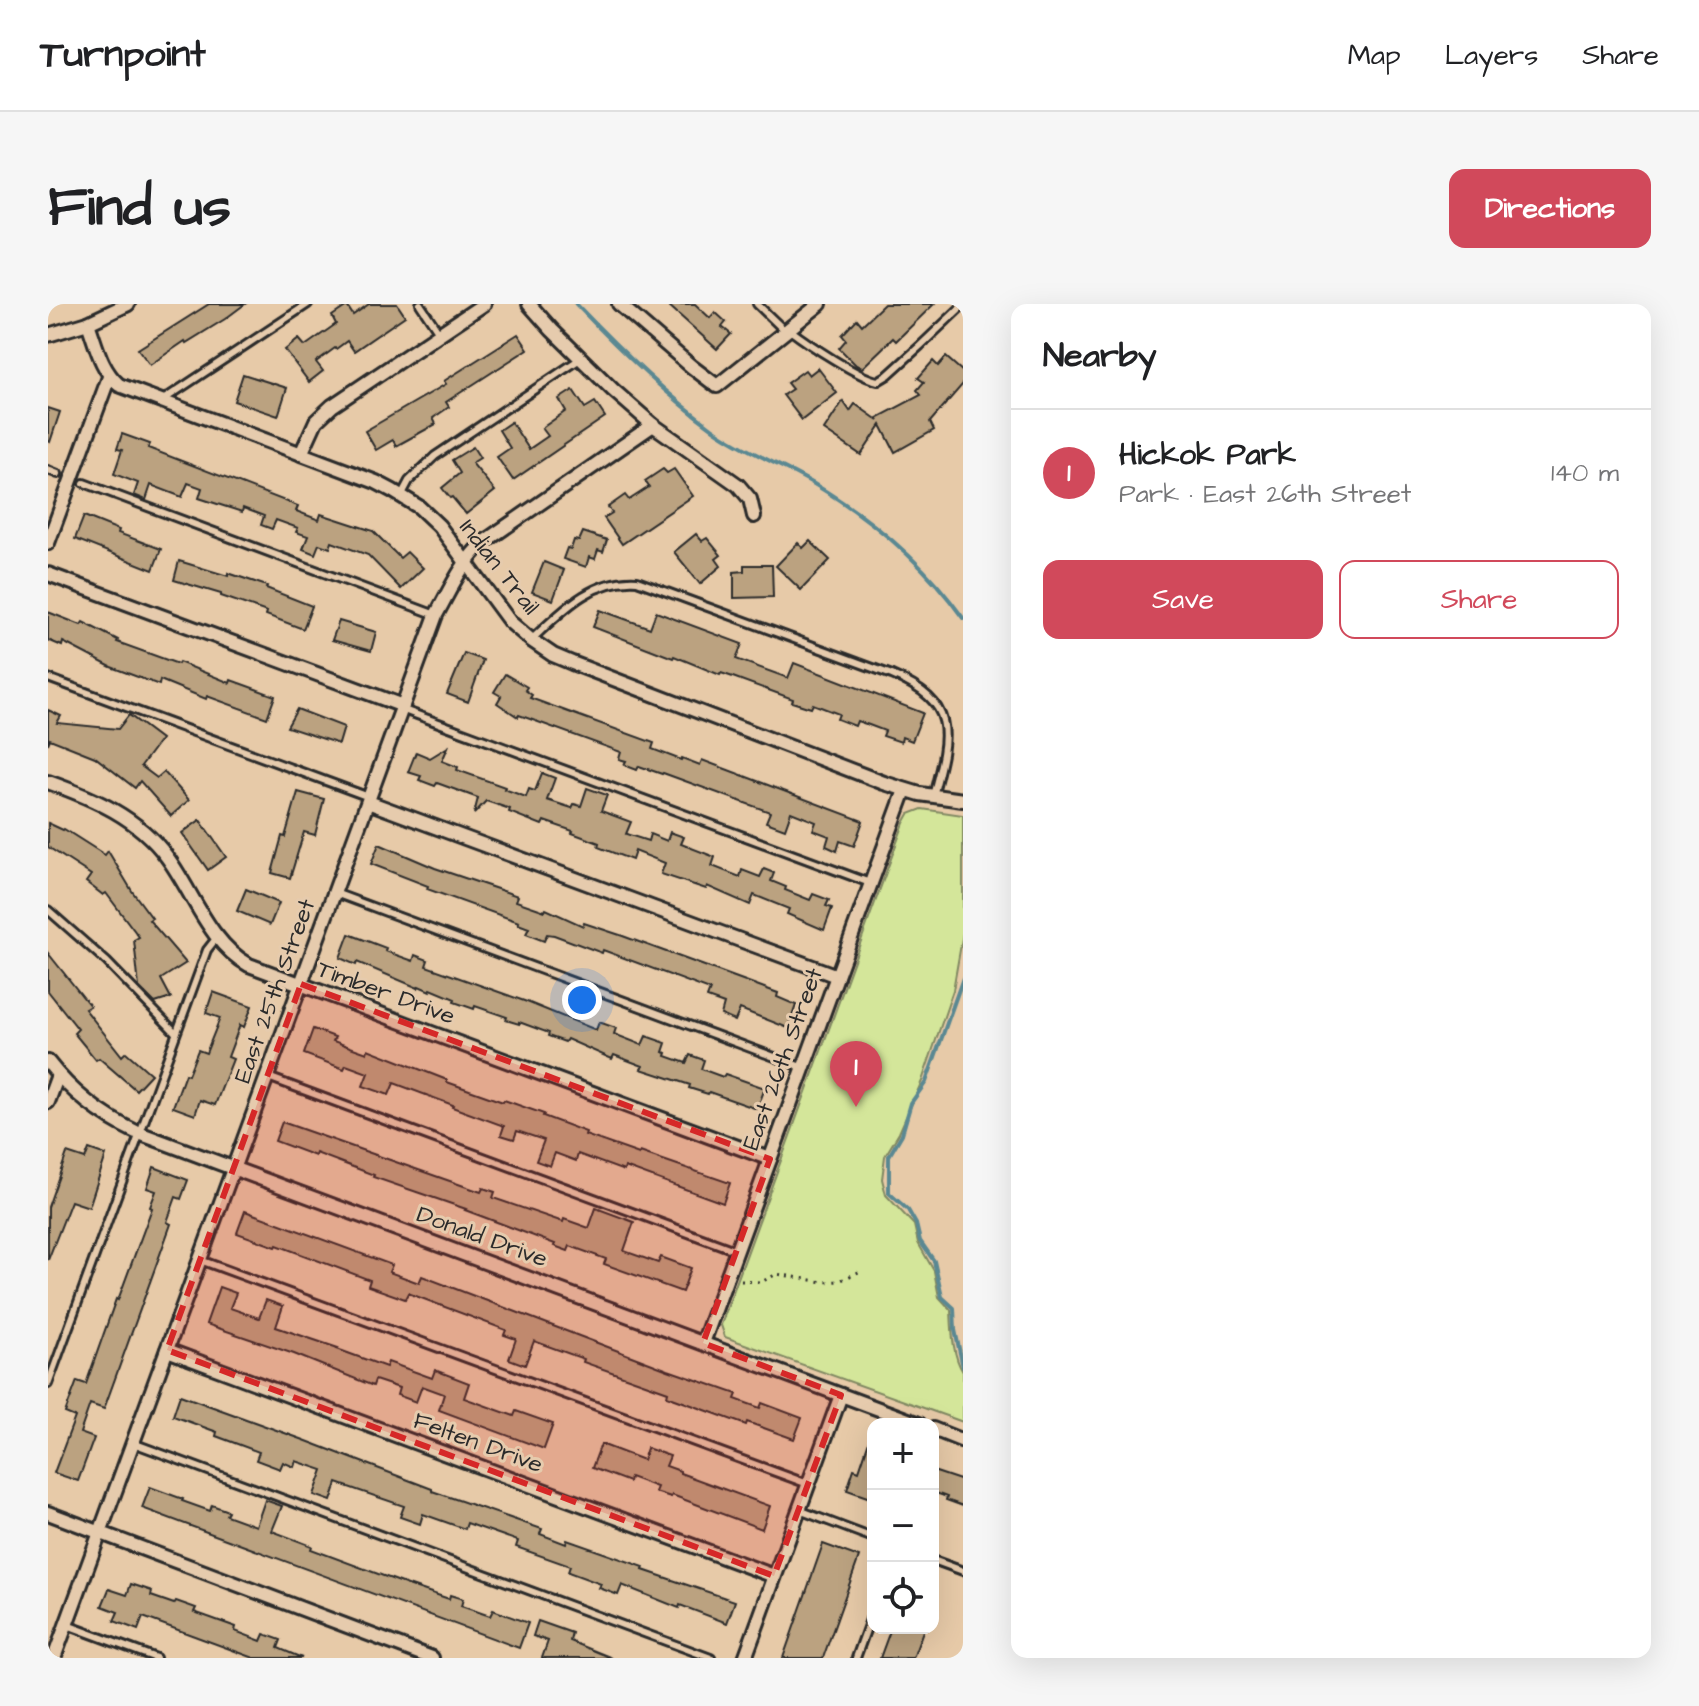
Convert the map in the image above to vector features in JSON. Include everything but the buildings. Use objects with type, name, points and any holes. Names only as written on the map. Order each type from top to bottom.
[{"type":"street","points":[[48,335],[88,323],[128,304]]},
{"type":"street","points":[[301,454],[310,431],[324,413],[484,304]]},
{"type":"street","points":[[529,304],[580,359],[653,425],[738,485],[750,499],[754,516]]},
{"type":"street","points":[[619,304],[717,386],[820,304]]},
{"type":"street","points":[[48,543],[109,377],[88,323]]},
{"type":"street","name":"Indian Trail","points":[[109,377],[119,385],[160,402],[376,482],[419,507],[439,526],[510,622],[553,655],[905,790],[963,800]]},
{"type":"street","name":"East 25th Street","points":[[54,1658],[436,615],[466,562],[484,542],[653,425]]},
{"type":"street","points":[[48,574],[402,708]]},
{"type":"street","name":"Timber Drive","points":[[48,782],[109,807],[149,837],[166,856],[218,936],[240,960],[770,1159]]},
{"type":"street","name":"East 26th Street","points":[[703,1343],[905,790]]},
{"type":"street","points":[[368,799],[837,976]]},
{"type":"street","name":"Donald Drive","points":[[48,1062],[86,1102],[116,1123],[903,1418]]},
{"type":"street","points":[[48,1102],[58,1075]]},
{"type":"street","name":"Felten Drive","points":[[167,1350],[774,1576]]},
{"type":"street","points":[[745,1658],[841,1395]]},
{"type":"street","points":[[939,1431],[963,1441]]},
{"type":"street","points":[[48,1513],[432,1658]]},
{"type":"lane","points":[[160,402],[308,304]]},
{"type":"lane","points":[[420,304],[440,334]]},
{"type":"lane","points":[[757,304],[788,331],[865,377],[878,381],[963,305]]},
{"type":"lane","points":[[401,496],[409,481],[435,456],[580,359]]},
{"type":"lane","points":[[48,470],[58,474]]},
{"type":"lane","points":[[84,483],[436,615]]},
{"type":"lane","points":[[531,640],[588,592],[610,583],[637,581],[892,675],[927,694],[942,716],[945,749],[933,796]]},
{"type":"lane","points":[[48,678],[368,799]]},
{"type":"lane","points":[[402,708],[871,883]]},
{"type":"lane","points":[[334,893],[804,1068]]},
{"type":"lane","points":[[48,910],[107,962],[176,1033]]},
{"type":"lane","points":[[48,1384],[207,950],[218,936]]},
{"type":"lane","points":[[267,1076],[737,1251]]},
{"type":"lane","points":[[200,1260],[808,1484]]},
{"type":"lane","points":[[133,1443],[711,1658]]},
{"type":"lane","points":[[799,1510],[867,1536]]},
{"type":"lane","points":[[938,1562],[963,1571]]},
{"type":"lane","points":[[67,1625],[156,1658]]},
{"type":"lane","points":[[856,1658],[867,1628]]},
{"type":"path","points":[[741,1281],[761,1282],[777,1274],[823,1282],[839,1281],[861,1271]]},
{"type":"highlighted area","points":[[301,984],[770,1159],[703,1343],[841,1395],[774,1576],[167,1350]]},
{"type":"green space","points":[[922,809],[963,815],[963,933],[953,990],[922,1081],[885,1156],[882,1179],[886,1195],[914,1225],[918,1243],[934,1271],[939,1297],[951,1310],[955,1350],[963,1372],[963,1422],[725,1337],[721,1325],[904,823],[909,814]]},
{"type":"waterway","points":[[576,304],[641,369],[712,428],[814,484],[876,527],[914,561],[963,618]]},
{"type":"waterway","points":[[963,978],[926,1082],[911,1103],[902,1134],[889,1156],[889,1193],[908,1210],[916,1224],[920,1241],[934,1261],[942,1297],[954,1308],[963,1367]]},
{"type":"place","name":"Hickok Park","points":[[856,1107]]}]
